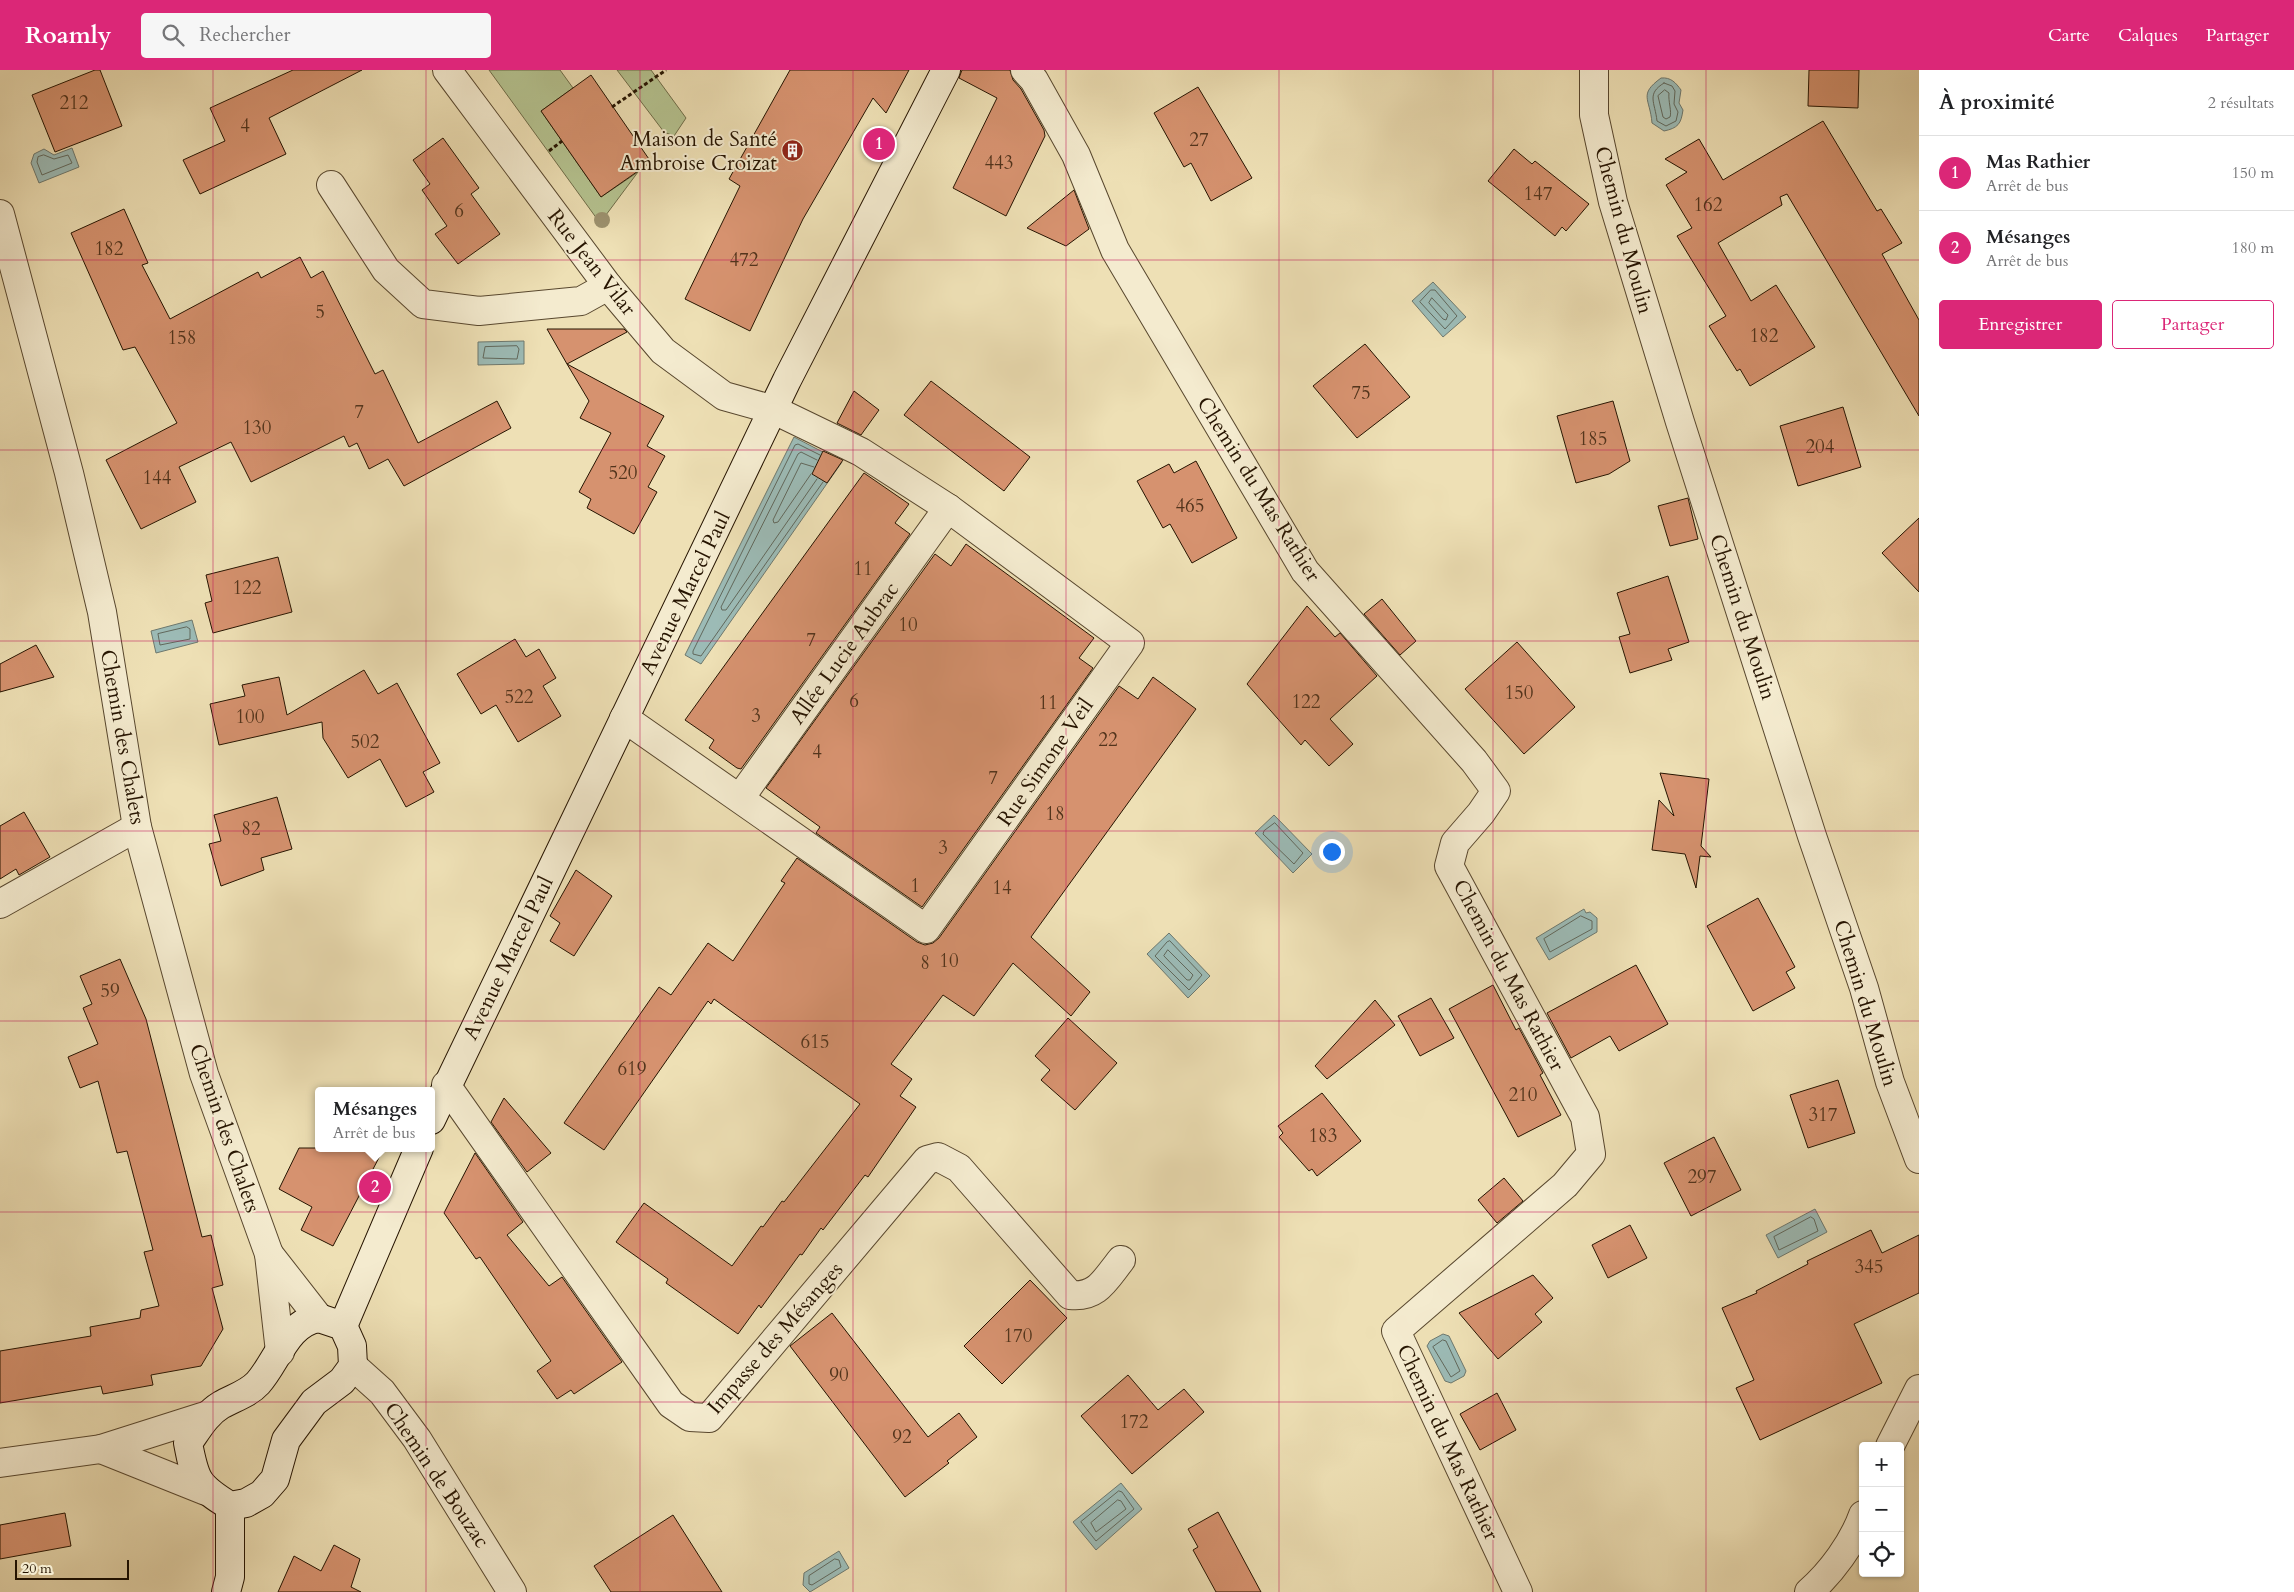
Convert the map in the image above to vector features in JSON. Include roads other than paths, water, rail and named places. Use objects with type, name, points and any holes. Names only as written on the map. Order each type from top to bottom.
[{"type":"street","name":"Rue Jean Vilar","points":[[447,70],[608,286],[663,351],[724,396],[774,410]]},
{"type":"street","name":"Avenue Marcel Paul","points":[[435,1111],[774,410],[946,70]]},
{"type":"street","name":"Chemin du Mas Rathier","points":[[1025,70],[1034,80],[1076,155],[1115,250],[1305,571],[1474,761],[1496,791],[1481,813],[1455,842],[1449,866],[1585,1118],[1591,1154],[1565,1185],[1396,1331],[1518,1592]]},
{"type":"street","name":"Chemin du Moulin","points":[[1594,70],[1594,115],[1613,202],[1680,422],[1812,836],[1864,988],[1890,1082],[1919,1159]]},
{"type":"street","points":[[332,185],[386,270],[423,304],[479,311],[581,301],[608,286]]},
{"type":"street","name":"Chemin des Chalets","points":[[0,214],[69,473],[102,612],[137,826],[204,1074],[269,1254],[280,1352]]},
{"type":"street","name":"Rue Simone Veil","points":[[624,718],[926,929],[1130,642],[948,508],[861,452],[774,410]]},
{"type":"street","name":"Allée Lucie Aubrac","points":[[740,798],[948,508]]},
{"type":"street","points":[[0,904],[137,826]]},
{"type":"street","name":"Impasse des Mésanges","points":[[446,1085],[671,1404],[690,1417],[709,1418],[928,1160],[938,1157],[959,1168],[1070,1295],[1084,1297],[1099,1288],[1121,1260]]},
{"type":"street","points":[[0,1463],[101,1448],[208,1415],[256,1386],[271,1368],[298,1325],[309,1320],[331,1322],[417,1152]]},
{"type":"street","name":"Chemin des Chalets","points":[[269,1254],[352,1346],[353,1366]]},
{"type":"street","points":[[101,1448],[206,1492],[230,1506],[246,1503],[262,1494],[275,1479],[286,1440],[314,1402],[342,1381],[353,1366]]},
{"type":"street","name":"Chemin de Bouzac","points":[[353,1366],[382,1392],[417,1439],[512,1592]]},
{"type":"street","points":[[1892,1442],[1919,1389]]},
{"type":"street","points":[[206,1492],[194,1473],[188,1443],[208,1415]]},
{"type":"street","points":[[226,1592],[230,1577],[230,1506]]},
{"type":"street","points":[[1809,1592],[1822,1580],[1859,1527]]},
{"type":"water","points":[[1661,78],[1675,83],[1681,90],[1679,103],[1683,110],[1678,125],[1664,131],[1652,123],[1647,98],[1650,89]]},
{"type":"water","points":[[72,148],[79,167],[39,183],[31,163],[34,154],[44,149],[54,155]]},
{"type":"water","points":[[1433,282],[1466,317],[1443,337],[1412,301]]},
{"type":"water","points":[[524,341],[524,364],[478,365],[478,342]]},
{"type":"water","points":[[794,437],[842,462],[701,664],[685,655]]},
{"type":"water","points":[[192,620],[198,642],[156,653],[151,631]]},
{"type":"water","points":[[1274,815],[1312,854],[1293,873],[1255,833]]},
{"type":"water","points":[[1584,909],[1586,913],[1590,912],[1597,918],[1597,932],[1549,960],[1536,938]]},
{"type":"water","points":[[1169,933],[1210,976],[1188,998],[1147,954]]},
{"type":"water","points":[[1815,1209],[1827,1232],[1778,1258],[1766,1235]]},
{"type":"water","points":[[1443,1334],[1449,1336],[1466,1371],[1464,1376],[1451,1383],[1445,1381],[1427,1346],[1430,1341]]},
{"type":"water","points":[[1121,1483],[1142,1509],[1096,1550],[1073,1522]]},
{"type":"water","points":[[839,1551],[849,1568],[810,1592],[803,1585],[804,1573]]},
{"type":"place","name":"Mas Rathier","points":[[879,144]]},
{"type":"place","name":"Maison de Santé Ambroise Croizat","points":[[793,151]]},
{"type":"place","name":"Mésanges","points":[[375,1187]]}]
